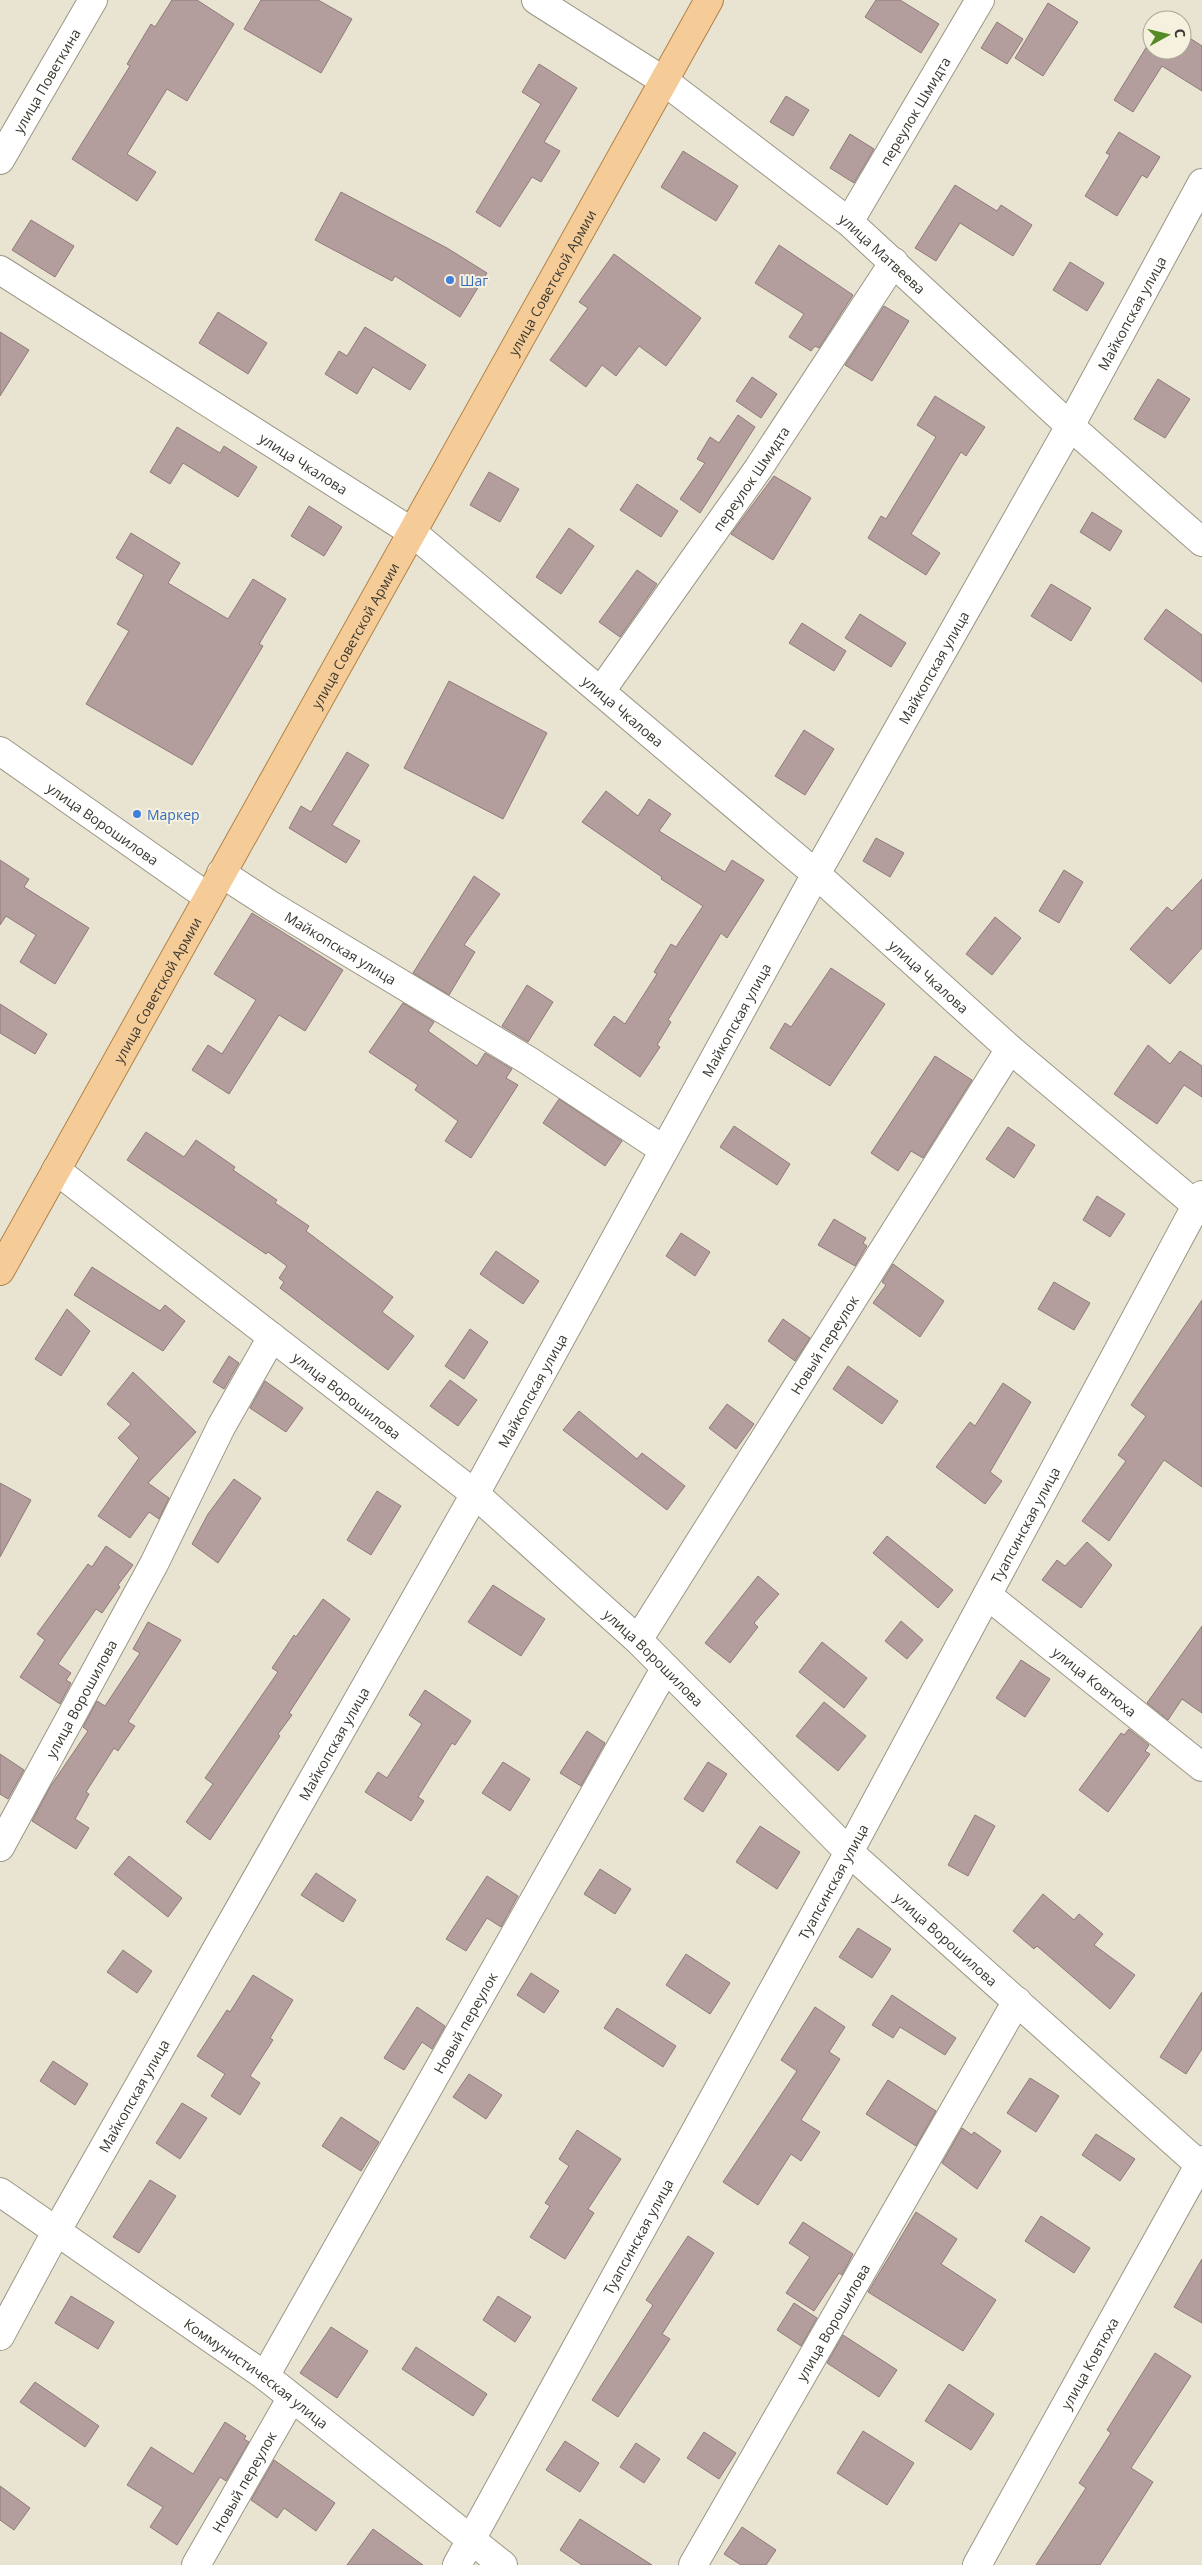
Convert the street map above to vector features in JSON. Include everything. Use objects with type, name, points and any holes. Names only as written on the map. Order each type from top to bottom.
[{"type":"main road","name":"улица Советской Армии","points":[[0,1271],[709,0]]},
{"type":"street","name":"улица Поветкина","points":[[0,160],[93,0]]},
{"type":"street","name":"улица Матвеева","points":[[536,0],[664,80],[849,222],[1070,426],[1202,542]]},
{"type":"street","name":"переулок Шмидта","points":[[849,222],[980,0]]},
{"type":"street","name":"Майкопская улица","points":[[0,2336],[56,2232],[475,1494],[816,874],[1070,426],[1202,183]]},
{"type":"street","name":"переулок Шмидта","points":[[601,692],[758,469],[894,262]]},
{"type":"street","name":"улица Чкалова","points":[[0,270],[412,532],[816,874],[1010,1049],[1200,1203]]},
{"type":"street","name":"улица Ворошилова","points":[[0,751],[208,897]]},
{"type":"street","name":"Майкопская улица","points":[[221,873],[272,906],[529,1060],[664,1150]]},
{"type":"street","name":"Новый переулок","points":[[638,1640],[1010,1049]]},
{"type":"street","name":"улица Ворошилова","points":[[56,1170],[475,1494],[638,1640],[849,1852],[1201,2163]]},
{"type":"street","name":"Туапсинская улица","points":[[457,2565],[849,1852],[1200,1203]]},
{"type":"street","name":"улица Ворошилова","points":[[0,1848],[154,1564],[221,1428],[272,1337]]},
{"type":"street","name":"улица Ковтюха","points":[[987,1595],[1202,1767]]},
{"type":"street","name":"Новый переулок","points":[[265,2376],[665,1669]]},
{"type":"street","name":"улица Ворошилова","points":[[693,2565],[1017,2002]]},
{"type":"street","name":"улица Ковтюха","points":[[977,2565],[1201,2163]]},
{"type":"street","name":"Коммунистическая улица","points":[[0,2192],[265,2376],[291,2399],[504,2565]]},
{"type":"street","name":"Новый переулок","points":[[196,2565],[291,2399]]},
{"type":"building","points":[[172,0],[197,0],[234,24],[187,101],[167,89],[127,154],[156,172],[137,201],[72,159],[130,66],[127,64],[151,24],[155,27]]},
{"type":"building","points":[[261,0],[318,0],[352,19],[321,73],[244,29]]},
{"type":"building","points":[[876,0],[900,0],[939,24],[921,53],[865,17]]},
{"type":"building","points":[[1048,3],[1078,22],[1043,76],[1015,58]]},
{"type":"building","points":[[997,22],[1023,39],[1007,64],[981,48]]},
{"type":"building","points":[[1192,40],[1202,46],[1202,91],[1162,66],[1133,112],[1114,100],[1142,54],[1142,60],[1192,60]]},
{"type":"building","points":[[539,64],[577,88],[544,142],[560,151],[541,182],[532,177],[500,227],[476,212],[541,104],[522,92]]},
{"type":"building","points":[[786,96],[809,110],[793,136],[770,122]]},
{"type":"building","points":[[1119,132],[1160,157],[1147,178],[1142,175],[1117,216],[1085,196],[1110,155],[1106,153]]},
{"type":"building","points":[[850,134],[874,149],[854,183],[830,168]]},
{"type":"building","points":[[683,151],[738,186],[716,221],[661,187]]},
{"type":"building","points":[[955,185],[997,211],[1001,205],[1032,225],[1013,256],[960,223],[936,261],[915,248]]},
{"type":"building","points":[[341,192],[447,248],[487,273],[460,317],[395,276],[392,281],[315,240]]},
{"type":"building","points":[[31,220],[74,246],[55,277],[12,250]]},
{"type":"building","points":[[779,245],[853,295],[819,348],[815,346],[811,351],[789,337],[804,314],[755,283]]},
{"type":"building","points":[[614,254],[701,318],[666,366],[639,346],[616,376],[602,365],[586,387],[550,360],[588,308],[579,302]]},
{"type":"building","points":[[1070,262],[1104,283],[1087,311],[1053,290]]},
{"type":"building","points":[[884,306],[909,321],[872,381],[845,365]]},
{"type":"building","points":[[218,312],[267,343],[248,374],[199,343]]},
{"type":"building","points":[[365,327],[426,365],[410,390],[373,367],[357,394],[325,374],[339,351],[347,356]]},
{"type":"building","points":[[0,332],[29,350],[0,396]]},
{"type":"building","points":[[752,377],[777,394],[761,418],[736,401]]},
{"type":"building","points":[[1158,379],[1190,399],[1165,438],[1134,419]]},
{"type":"building","points":[[935,396],[985,427],[966,456],[961,452],[911,534],[940,553],[926,575],[868,538],[881,516],[886,519],[936,437],[917,425]]},
{"type":"building","points":[[738,415],[755,427],[700,513],[680,499],[705,463],[697,459],[710,437],[719,443]]},
{"type":"building","points":[[177,427],[220,453],[224,446],[257,467],[238,497],[183,463],[170,484],[150,472]]},
{"type":"building","points":[[489,472],[519,489],[500,522],[470,505]]},
{"type":"building","points":[[774,476],[811,498],[773,560],[731,534]]},
{"type":"building","points":[[637,484],[678,511],[661,537],[620,510]]},
{"type":"building","points":[[309,506],[342,527],[324,556],[291,536]]},
{"type":"building","points":[[1092,512],[1122,531],[1110,551],[1080,532]]},
{"type":"building","points":[[569,528],[594,546],[561,594],[536,577]]},
{"type":"building","points":[[131,533],[180,563],[168,583],[228,619],[253,579],[286,599],[259,644],[263,646],[192,765],[86,704],[129,631],[117,624],[144,575],[116,558]]},
{"type":"building","points":[[637,570],[657,584],[620,637],[599,622]]},
{"type":"building","points":[[1051,584],[1091,608],[1071,641],[1031,616]]},
{"type":"building","points":[[1166,609],[1202,635],[1202,682],[1144,639]]},
{"type":"building","points":[[860,614],[906,643],[891,667],[845,638]]},
{"type":"building","points":[[802,623],[846,651],[834,671],[789,643]]},
{"type":"building","points":[[449,681],[547,733],[503,819],[404,768]]},
{"type":"building","points":[[804,730],[834,749],[805,795],[775,776]]},
{"type":"building","points":[[347,752],[369,765],[332,825],[360,841],[346,863],[289,828],[301,806],[311,812]]},
{"type":"building","points":[[606,791],[638,816],[649,799],[671,814],[659,831],[725,872],[732,860],[764,880],[727,938],[721,933],[668,1020],[671,1022],[657,1045],[660,1047],[640,1077],[594,1045],[614,1016],[625,1024],[657,974],[654,972],[671,944],[676,947],[703,906],[661,879],[662,877],[582,822]]},
{"type":"building","points":[[876,838],[904,853],[890,877],[863,861]]},
{"type":"building","points":[[0,860],[29,879],[24,887],[89,928],[55,984],[20,962],[36,935],[6,916],[0,925]]},
{"type":"building","points":[[1064,870],[1083,882],[1059,923],[1039,911]]},
{"type":"building","points":[[474,876],[500,894],[464,945],[475,952],[449,995],[413,973]]},
{"type":"building","points":[[1202,879],[1202,948],[1170,984],[1130,949],[1167,907],[1172,911]]},
{"type":"building","points":[[252,913],[343,970],[305,1031],[279,1015],[229,1094],[192,1070],[208,1045],[222,1054],[256,1000],[214,974]]},
{"type":"building","points":[[995,917],[1021,938],[992,975],[966,954]]},
{"type":"building","points":[[831,968],[885,1004],[830,1086],[770,1048],[785,1023],[791,1027]]},
{"type":"building","points":[[527,985],[553,1002],[528,1042],[502,1026]]},
{"type":"building","points":[[403,1003],[434,1022],[428,1031],[477,1066],[485,1053],[512,1069],[506,1078],[518,1085],[471,1158],[445,1141],[458,1121],[415,1090],[418,1085],[369,1052]]},
{"type":"building","points":[[0,1004],[47,1034],[35,1054],[0,1033]]},
{"type":"building","points":[[1148,1045],[1170,1064],[1180,1051],[1202,1066],[1202,1097],[1184,1085],[1157,1124],[1114,1094]]},
{"type":"building","points":[[935,1056],[972,1080],[923,1158],[911,1151],[898,1171],[871,1153]]},
{"type":"building","points":[[559,1099],[622,1141],[605,1166],[543,1123]]},
{"type":"building","points":[[734,1126],[790,1164],[777,1185],[720,1147]]},
{"type":"building","points":[[1008,1127],[1035,1145],[1014,1178],[986,1159]]},
{"type":"building","points":[[146,1132],[184,1157],[196,1140],[235,1167],[233,1170],[277,1200],[275,1203],[309,1226],[306,1231],[393,1297],[382,1312],[414,1336],[388,1370],[280,1288],[284,1282],[279,1278],[287,1266],[268,1252],[266,1254],[127,1160]]},
{"type":"building","points":[[1097,1196],[1125,1214],[1110,1237],[1083,1220]]},
{"type":"building","points":[[834,1219],[866,1238],[863,1243],[867,1246],[855,1266],[818,1245]]},
{"type":"building","points":[[681,1233],[710,1252],[695,1276],[666,1256]]},
{"type":"building","points":[[496,1251],[539,1281],[523,1304],[480,1274]]},
{"type":"building","points":[[893,1264],[944,1301],[920,1337],[873,1303],[886,1285],[882,1282]]},
{"type":"building","points":[[92,1267],[160,1311],[165,1305],[185,1321],[163,1351],[74,1295]]},
{"type":"building","points":[[1054,1282],[1090,1303],[1074,1330],[1038,1309]]},
{"type":"building","points":[[1202,1300],[1202,1487],[1164,1460],[1109,1541],[1082,1521],[1126,1461],[1118,1455],[1146,1416],[1131,1405]]},
{"type":"building","points":[[67,1309],[90,1331],[61,1376],[35,1359]]},
{"type":"building","points":[[783,1319],[810,1338],[795,1361],[768,1341]]},
{"type":"building","points":[[470,1329],[488,1342],[464,1379],[445,1366]]},
{"type":"building","points":[[229,1356],[239,1363],[224,1389],[213,1382]]},
{"type":"building","points":[[848,1366],[898,1401],[882,1424],[833,1389]]},
{"type":"building","points":[[133,1372],[196,1432],[148,1483],[169,1498],[159,1519],[149,1512],[130,1538],[98,1516],[139,1458],[118,1438],[131,1424],[107,1404]]},
{"type":"building","points":[[450,1380],[477,1400],[458,1426],[430,1406]]},
{"type":"building","points":[[265,1381],[303,1408],[286,1432],[250,1408]]},
{"type":"building","points":[[1003,1383],[1031,1402],[990,1472],[1002,1481],[985,1504],[936,1467],[970,1422],[975,1426]]},
{"type":"building","points":[[727,1404],[754,1424],[736,1449],[709,1428]]},
{"type":"building","points":[[579,1411],[637,1459],[642,1453],[685,1486],[667,1510],[563,1430]]},
{"type":"building","points":[[234,1479],[261,1498],[218,1563],[192,1544],[208,1514]]},
{"type":"building","points":[[0,1483],[31,1500],[0,1557]]},
{"type":"building","points":[[377,1491],[401,1506],[371,1555],[347,1540]]},
{"type":"building","points":[[887,1536],[953,1590],[938,1608],[873,1553]]},
{"type":"building","points":[[1087,1542],[1112,1565],[1081,1608],[1042,1580],[1057,1560],[1065,1566]]},
{"type":"building","points":[[106,1546],[133,1565],[118,1585],[120,1587],[102,1613],[96,1609],[58,1664],[71,1673],[66,1680],[71,1683],[60,1704],[20,1677],[45,1640],[37,1634],[88,1564],[92,1567]]},
{"type":"building","points":[[758,1576],[779,1594],[754,1623],[758,1627],[730,1663],[705,1643]]},
{"type":"building","points":[[493,1585],[545,1619],[521,1656],[468,1622]]},
{"type":"building","points":[[323,1599],[350,1619],[289,1713],[292,1715],[278,1734],[280,1736],[210,1840],[186,1822],[213,1784],[205,1778],[278,1672],[272,1668],[294,1635],[296,1637]]},
{"type":"building","points":[[901,1621],[923,1640],[907,1659],[885,1641]]},
{"type":"building","points":[[148,1622],[181,1640],[128,1722],[135,1726],[118,1751],[114,1748],[86,1792],[89,1794],[75,1819],[89,1828],[76,1849],[32,1821],[50,1787],[88,1731],[83,1727],[97,1701],[105,1706],[140,1653],[133,1649]]},
{"type":"building","points":[[1202,1626],[1202,1713],[1182,1699],[1168,1720],[1147,1703]]},
{"type":"building","points":[[822,1642],[867,1678],[844,1708],[799,1672]]},
{"type":"building","points":[[1021,1660],[1050,1679],[1025,1717],[996,1698]]},
{"type":"building","points":[[425,1690],[471,1721],[455,1745],[452,1743],[418,1797],[424,1801],[411,1821],[365,1792],[378,1772],[387,1778],[422,1724],[409,1715]]},
{"type":"building","points":[[824,1702],[866,1736],[838,1771],[796,1736]]},
{"type":"building","points":[[1129,1729],[1149,1745],[1145,1751],[1150,1754],[1108,1812],[1079,1790],[1121,1733],[1124,1735]]},
{"type":"building","points":[[587,1731],[605,1743],[581,1786],[560,1773]]},
{"type":"building","points":[[0,1754],[24,1770],[8,1799],[0,1794]]},
{"type":"building","points":[[503,1762],[530,1779],[510,1811],[482,1793]]},
{"type":"building","points":[[708,1762],[727,1774],[703,1812],[684,1799]]},
{"type":"building","points":[[975,1815],[995,1826],[968,1876],[948,1865]]},
{"type":"building","points":[[760,1826],[800,1852],[777,1889],[736,1862]]},
{"type":"building","points":[[129,1856],[182,1898],[168,1917],[114,1874]]},
{"type":"building","points":[[600,1869],[631,1889],[615,1914],[584,1894]]},
{"type":"building","points":[[316,1873],[356,1900],[343,1922],[301,1895]]},
{"type":"building","points":[[487,1876],[518,1896],[501,1927],[487,1918],[466,1951],[446,1939]]},
{"type":"building","points":[[1043,1894],[1074,1920],[1079,1914],[1103,1934],[1094,1945],[1135,1975],[1110,2009],[1037,1946],[1034,1949],[1013,1931]]},
{"type":"building","points":[[858,1928],[891,1949],[872,1978],[839,1957]]},
{"type":"building","points":[[123,1950],[152,1971],[137,1993],[107,1972]]},
{"type":"building","points":[[686,1954],[730,1983],[710,2014],[666,1985]]},
{"type":"building","points":[[531,1973],[559,1991],[544,2013],[517,1995]]},
{"type":"building","points":[[253,1975],[293,2000],[270,2038],[273,2040],[250,2076],[260,2083],[240,2115],[211,2096],[225,2074],[197,2056],[227,2010],[230,2012]]},
{"type":"building","points":[[1202,1992],[1202,2049],[1186,2074],[1160,2057]]},
{"type":"building","points":[[892,1995],[956,2038],[945,2055],[900,2027],[893,2038],[872,2025]]},
{"type":"building","points":[[417,2007],[445,2026],[432,2049],[422,2042],[404,2070],[384,2058]]},
{"type":"building","points":[[815,2007],[845,2027],[829,2052],[840,2059],[801,2120],[820,2132],[801,2161],[791,2154],[758,2205],[723,2182],[797,2071],[781,2060]]},
{"type":"building","points":[[617,2008],[676,2046],[663,2067],[604,2028]]},
{"type":"building","points":[[53,2061],[88,2084],[75,2105],[40,2081]]},
{"type":"building","points":[[469,2074],[502,2095],[486,2119],[453,2097]]},
{"type":"building","points":[[1030,2078],[1059,2096],[1036,2132],[1007,2113]]},
{"type":"building","points":[[888,2080],[936,2111],[916,2146],[866,2114]]},
{"type":"building","points":[[182,2103],[207,2118],[180,2159],[156,2143]]},
{"type":"building","points":[[341,2117],[379,2142],[361,2171],[322,2146]]},
{"type":"building","points":[[962,2128],[972,2135],[974,2132],[1001,2151],[977,2189],[942,2163]]},
{"type":"building","points":[[577,2130],[621,2159],[588,2209],[594,2213],[565,2259],[530,2237],[550,2206],[545,2203],[569,2166],[559,2159]]},
{"type":"building","points":[[1096,2134],[1135,2159],[1120,2181],[1082,2155]]},
{"type":"building","points":[[150,2180],[176,2196],[139,2253],[113,2237]]},
{"type":"building","points":[[916,2212],[957,2239],[941,2264],[996,2300],[963,2351],[868,2292]]},
{"type":"building","points":[[1041,2216],[1090,2248],[1074,2273],[1025,2241]]},
{"type":"building","points":[[803,2222],[853,2254],[842,2275],[839,2273],[814,2311],[786,2293],[810,2257],[789,2243]]},
{"type":"building","points":[[688,2236],[714,2253],[662,2334],[670,2339],[618,2417],[592,2400],[653,2305],[646,2300]]},
{"type":"building","points":[[1202,2259],[1202,2323],[1174,2307]]},
{"type":"building","points":[[71,2296],[114,2322],[98,2349],[55,2323]]},
{"type":"building","points":[[498,2296],[531,2317],[515,2342],[483,2320]]},
{"type":"building","points":[[794,2303],[817,2318],[801,2346],[777,2330]]},
{"type":"building","points":[[331,2327],[368,2351],[337,2398],[300,2373]]},
{"type":"building","points":[[843,2335],[897,2370],[879,2397],[827,2363]]},
{"type":"building","points":[[416,2347],[487,2394],[473,2416],[402,2369]]},
{"type":"building","points":[[1155,2353],[1191,2376],[1131,2468],[1153,2482],[1100,2565],[1036,2565],[1086,2488],[1079,2483],[1111,2433],[1107,2430]]},
{"type":"building","points":[[35,2382],[99,2426],[85,2447],[20,2402]]},
{"type":"building","points":[[949,2384],[994,2414],[971,2450],[925,2421]]},
{"type":"building","points":[[225,2422],[246,2436],[244,2439],[249,2442],[226,2481],[220,2477],[177,2545],[150,2527],[163,2507],[127,2485],[151,2447],[193,2474]]},
{"type":"building","points":[[863,2431],[914,2463],[887,2505],[837,2473]]},
{"type":"building","points":[[704,2432],[736,2453],[719,2479],[687,2458]]},
{"type":"building","points":[[565,2441],[599,2463],[580,2492],[546,2470]]},
{"type":"building","points":[[636,2443],[660,2459],[644,2483],[620,2467]]},
{"type":"building","points":[[274,2460],[335,2503],[316,2531],[284,2508],[277,2518],[251,2500]]},
{"type":"building","points":[[0,2486],[30,2508],[14,2530],[0,2520]]},
{"type":"building","points":[[580,2519],[652,2565],[582,2565],[560,2550]]},
{"type":"building","points":[[742,2527],[776,2550],[766,2565],[741,2565],[724,2554]]},
{"type":"building","points":[[373,2529],[423,2565],[347,2565]]},
{"type":"place","name":"Шаг","points":[[450,280]]},
{"type":"place","name":"Маркер","points":[[137,814]]}]
